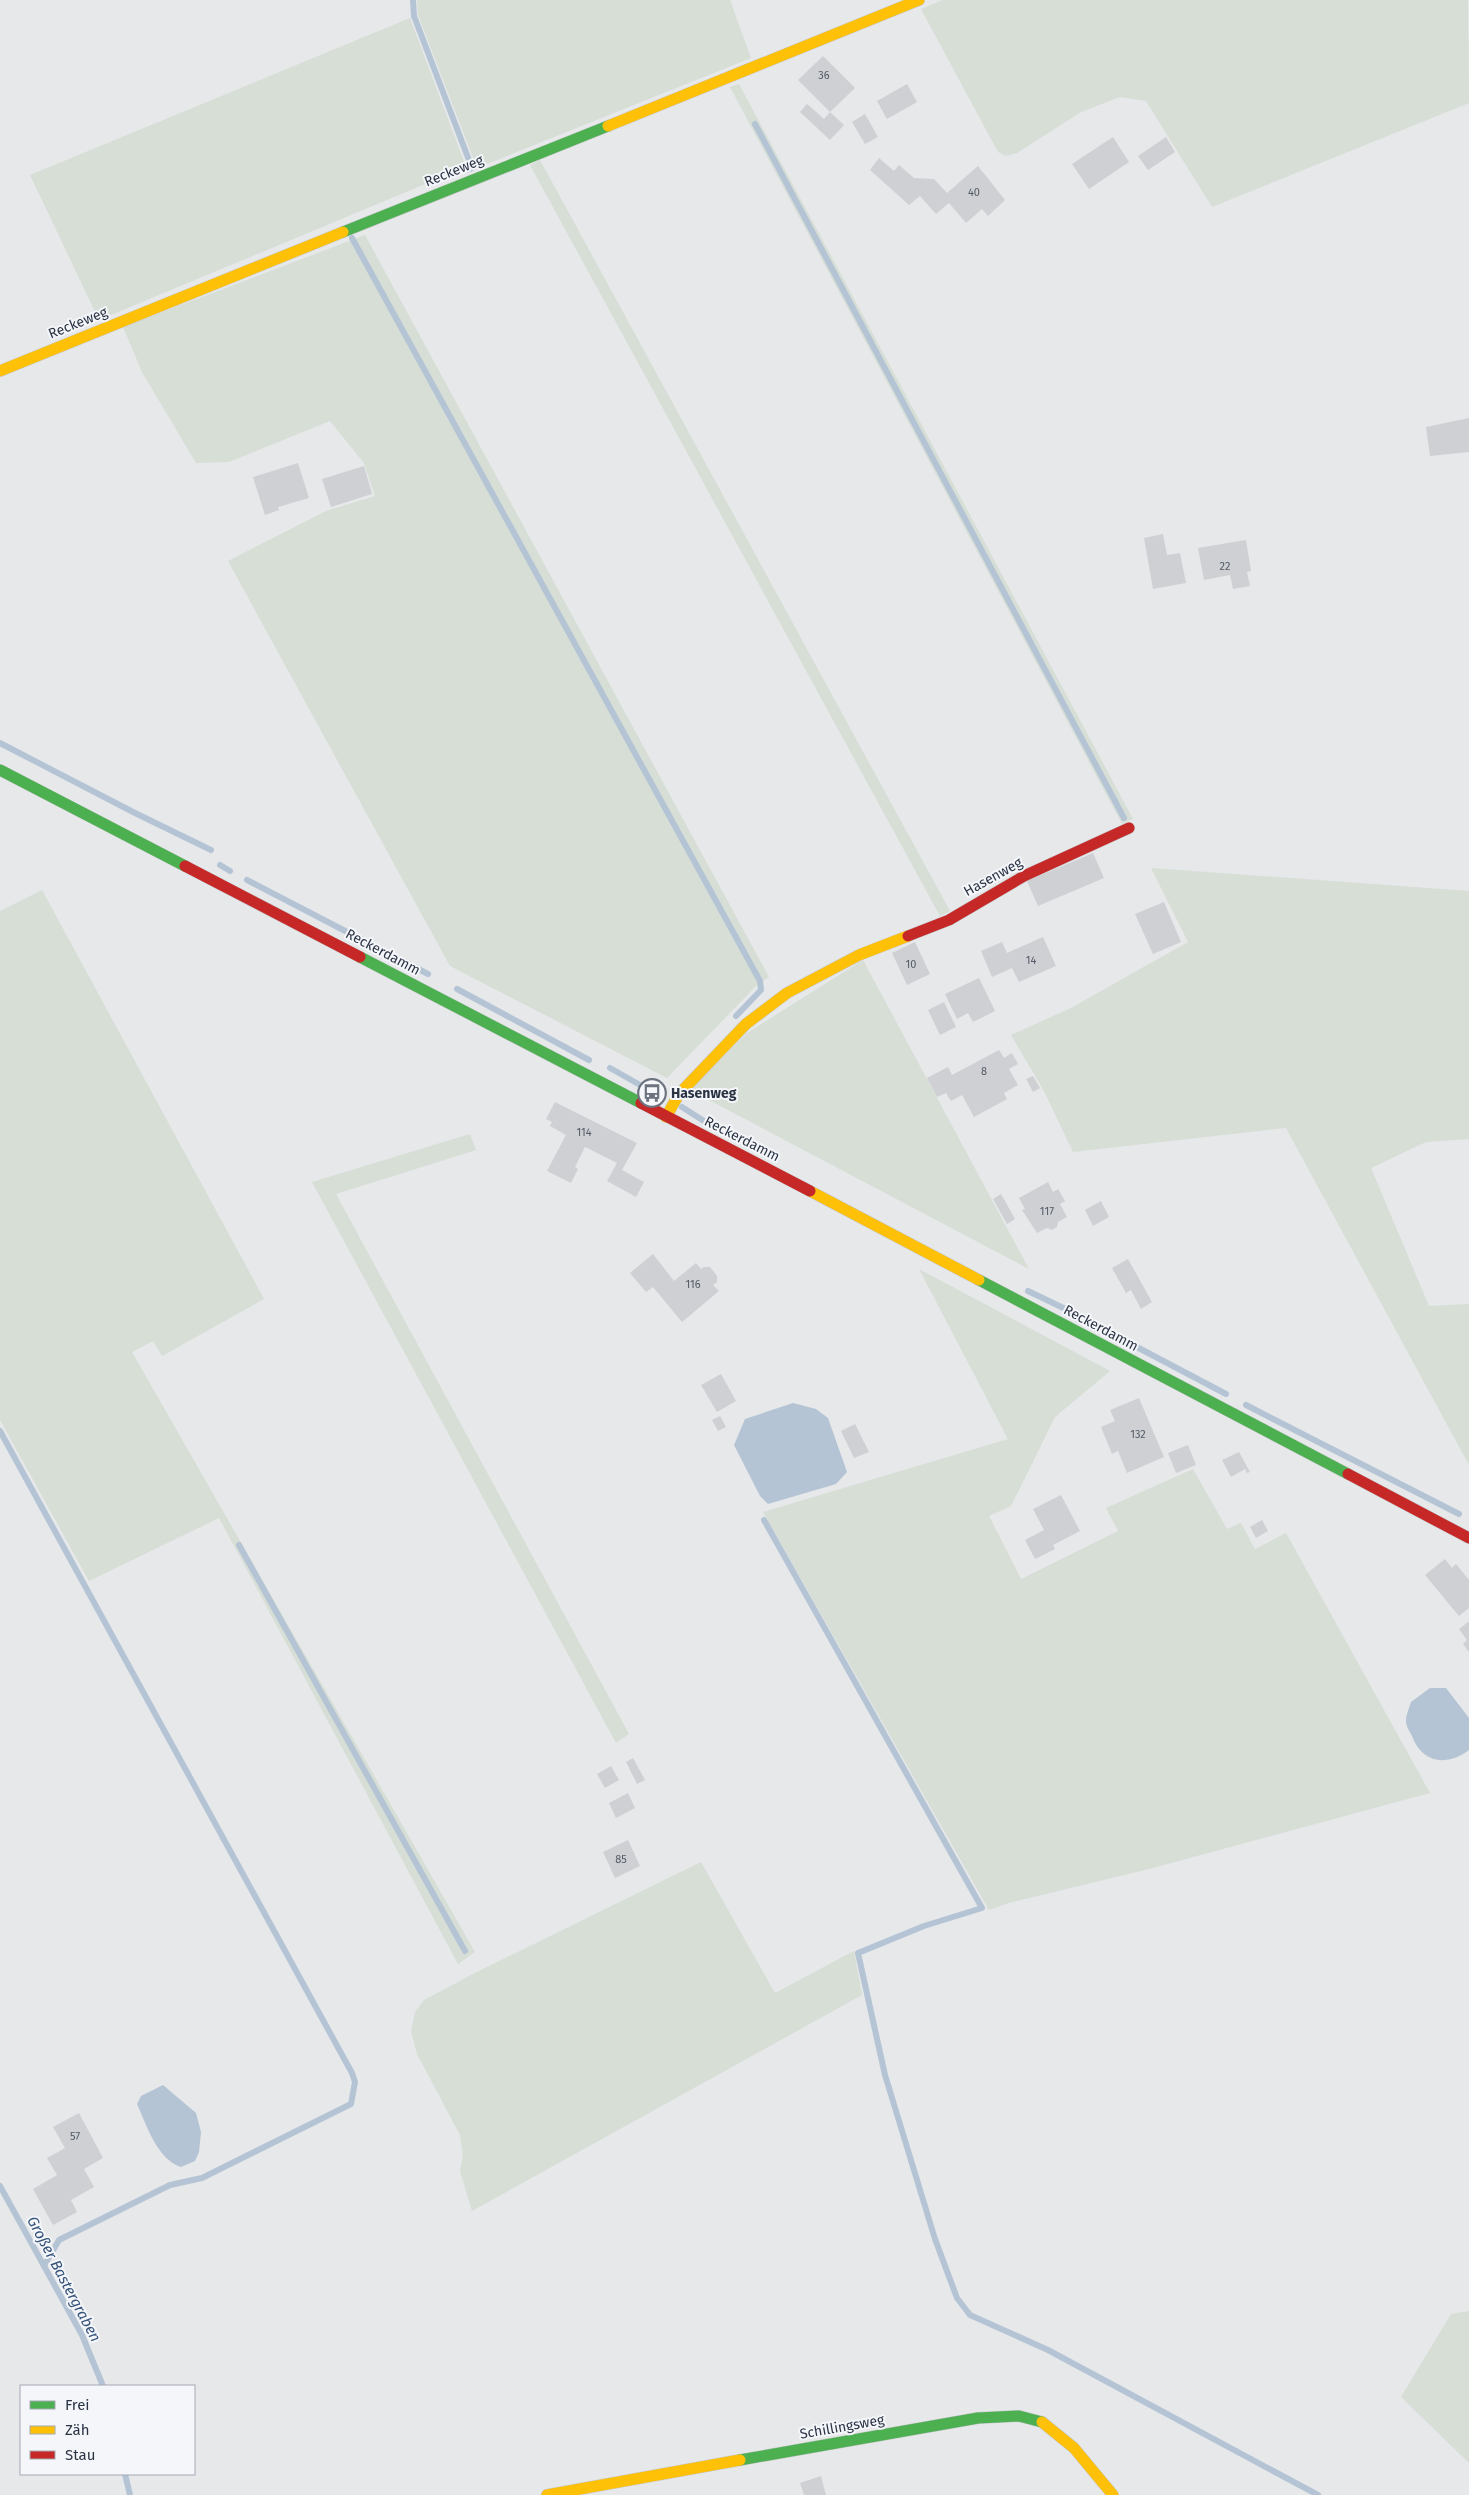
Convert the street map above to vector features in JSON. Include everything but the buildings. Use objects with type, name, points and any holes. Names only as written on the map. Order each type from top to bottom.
[{"type":"street","name":"Reckeweg","points":[[0,371],[919,0]]},
{"type":"street","name":"Reckerdamm","points":[[0,770],[1469,1538]]},
{"type":"street","name":"Hasenweg","points":[[666,1117],[679,1094],[739,1031],[787,993],[858,955],[948,920],[1024,876],[1129,828]]},
{"type":"street","name":"Schillingsweg","points":[[547,2495],[978,2418],[1024,2416],[1045,2422],[1073,2447],[1113,2495]]},
{"type":"shaded area","points":[[417,0],[730,0],[751,58],[477,168],[418,15]]},
{"type":"shaded area","points":[[943,0],[1468,0],[1469,103],[1212,207],[1146,101],[1120,97],[1081,112],[1017,153],[1006,156],[998,152],[921,9]]},
{"type":"shaded area","points":[[410,18],[466,167],[99,320],[30,175]]},
{"type":"shaded area","points":[[739,84],[1133,819],[1122,824],[730,87]]},
{"type":"shaded area","points":[[540,160],[950,911],[940,916],[530,165]]},
{"type":"shaded area","points":[[365,235],[769,977],[756,986],[667,1078],[450,966],[228,561],[326,511],[375,496],[364,463],[330,421],[229,462],[196,463],[142,372],[123,327]]},
{"type":"shaded area","points":[[1151,868],[1469,891],[1469,1139],[1426,1142],[1371,1168],[1429,1306],[1469,1304],[1469,1465],[1286,1128],[1073,1152],[1044,1091],[1011,1035],[1071,1008],[1188,942]]},
{"type":"shaded area","points":[[42,890],[264,1299],[162,1356],[153,1341],[132,1352],[475,1952],[458,1964],[219,1518],[89,1581],[0,1420],[0,911]]},
{"type":"shaded area","points":[[863,960],[1029,1269],[690,1090],[747,1033]]},
{"type":"shaded area","points":[[470,1134],[476,1150],[336,1194],[629,1734],[616,1743],[312,1182]]},
{"type":"shaded area","points":[[919,1269],[1110,1371],[1055,1417],[1011,1506],[989,1516],[1021,1579],[1118,1531],[1106,1508],[1193,1469],[1227,1529],[1241,1523],[1255,1549],[1286,1533],[1430,1793],[1149,1869],[1009,1903],[989,1910],[763,1512],[1008,1439]]},
{"type":"shaded area","points":[[701,1862],[775,1993],[854,1951],[862,1995],[472,2211],[460,2171],[463,2155],[460,2135],[417,2054],[411,2031],[415,2012],[424,2000],[475,1973]]},
{"type":"shaded area","points":[[1469,2311],[1469,2463],[1401,2397],[1451,2314]]},
{"type":"water","points":[[793,1403],[816,1409],[828,1418],[847,1472],[836,1484],[768,1504],[760,1496],[734,1445],[745,1419]]},
{"type":"water","points":[[1430,1688],[1446,1688],[1469,1718],[1469,1750],[1452,1759],[1436,1760],[1428,1757],[1416,1745],[1407,1725],[1406,1716],[1411,1702]]},
{"type":"water","points":[[163,2085],[196,2113],[201,2132],[199,2152],[195,2161],[181,2167],[165,2157],[159,2149],[137,2104],[141,2096]]},
{"type":"waterway","points":[[413,0],[414,16],[472,168],[467,170]]},
{"type":"waterway","points":[[755,124],[1124,818]]},
{"type":"waterway","points":[[352,238],[760,981],[761,990],[736,1016]]},
{"type":"waterway","points":[[0,743],[211,850]]},
{"type":"waterway","points":[[220,865],[230,871]]},
{"type":"waterway","points":[[247,880],[428,974]]},
{"type":"waterway","points":[[457,989],[589,1060]]},
{"type":"waterway","points":[[610,1068],[649,1090]]},
{"type":"waterway","points":[[682,1107],[707,1123]]},
{"type":"waterway","points":[[1028,1291],[1076,1314]]},
{"type":"waterway","points":[[1097,1326],[1226,1394]]},
{"type":"waterway","points":[[1246,1405],[1459,1514]]},
{"type":"waterway","points":[[0,1431],[352,2073],[355,2082],[351,2104],[202,2178],[170,2185],[59,2240],[44,2266]]},
{"type":"waterway","points":[[764,1520],[982,1908],[924,1926],[858,1953],[885,2075],[935,2239],[957,2298],[970,2315],[1048,2350],[1318,2495]]},
{"type":"waterway","points":[[239,1545],[465,1951]]},
{"type":"waterway","name":"Großer Bastergraben","points":[[0,2186],[82,2335],[103,2385]]},
{"type":"waterway","name":"Großer Bastergraben","points":[[125,2475],[130,2495]]},
{"type":"traffic: fast","points":[[343,232],[608,126]]},
{"type":"traffic: fast","points":[[0,770],[185,866]]},
{"type":"traffic: fast","points":[[360,957],[641,1103]]},
{"type":"traffic: fast","points":[[979,1280],[1348,1474]]},
{"type":"traffic: fast","points":[[740,2460],[978,2418],[1019,2416],[1042,2422]]},
{"type":"traffic: slow","points":[[608,126],[919,0]]},
{"type":"traffic: slow","points":[[0,371],[343,232]]},
{"type":"traffic: slow","points":[[666,1117],[679,1094],[746,1024],[787,993],[859,955],[908,936]]},
{"type":"traffic: slow","points":[[810,1191],[979,1280]]},
{"type":"traffic: slow","points":[[1042,2422],[1074,2448],[1113,2495]]},
{"type":"traffic: slow","points":[[547,2495],[740,2460]]},
{"type":"traffic: jam","points":[[908,936],[949,920],[1024,876],[1129,828]]},
{"type":"traffic: jam","points":[[185,866],[360,957]]},
{"type":"traffic: jam","points":[[641,1103],[810,1191]]},
{"type":"traffic: jam","points":[[1348,1474],[1469,1538]]},
{"type":"place","name":"Hasenweg","points":[[652,1093]]}]
